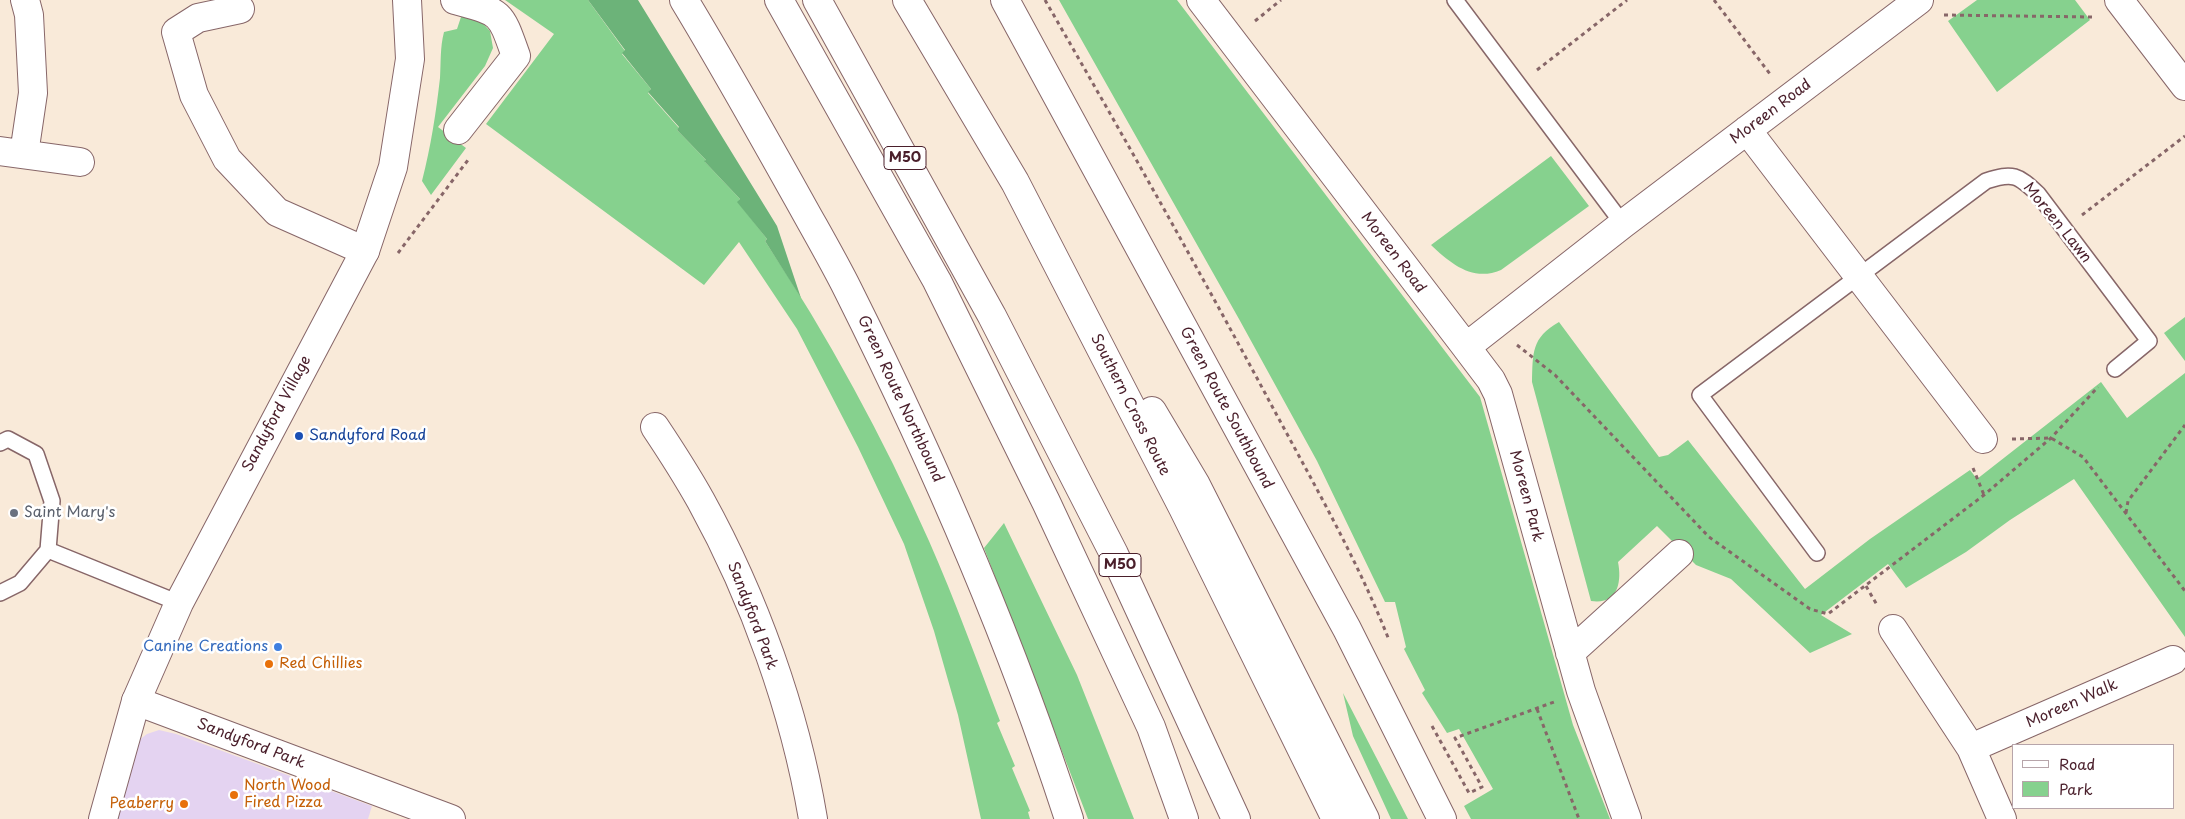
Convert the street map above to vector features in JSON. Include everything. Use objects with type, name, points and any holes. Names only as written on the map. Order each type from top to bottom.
[{"type":"main road","points":[[25,0],[29,15],[33,93],[12,153],[80,162]]},
{"type":"main road","name":"Sandyford Village","points":[[102,819],[136,701],[180,602],[365,251],[393,167],[410,59],[407,0]]},
{"type":"main road","points":[[455,0],[490,9],[504,22],[516,56],[458,130]]},
{"type":"main road","name":"Green Route Northbound","points":[[684,0],[773,153],[847,288],[904,407],[943,491],[979,578],[1021,685],[1069,819]]},
{"type":"main road","points":[[780,0],[938,281],[1046,502],[1151,727],[1184,819]]},
{"type":"main road","name":"M50","points":[[817,0],[992,316],[1114,554],[1236,819]]},
{"type":"main road","name":"Southern Cross Route","points":[[907,0],[1015,182],[1188,517],[1336,819]]},
{"type":"main road","name":"Green Route Southbound","points":[[1004,0],[1347,628],[1442,819]]},
{"type":"main road","name":"Moreen Road","points":[[1201,0],[1466,347],[1623,224],[1912,5]]},
{"type":"main road","points":[[240,8],[198,18],[176,32],[194,95],[227,159],[278,212],[365,251]]},
{"type":"main road","points":[[2126,9],[2185,86]]},
{"type":"main road","points":[[1747,130],[1983,439]]},
{"type":"main road","points":[[1015,182],[1196,485],[1366,819]]},
{"type":"main road","name":"Moreen Park","points":[[1466,347],[1491,380],[1498,394],[1581,691],[1627,819]]},
{"type":"main road","name":"Sandyford Park","points":[[655,427],[701,501],[729,557],[754,615],[785,700],[808,788],[813,819]]},
{"type":"main road","points":[[1570,653],[1679,554]]},
{"type":"main road","points":[[1893,630],[1971,748],[2002,819]]},
{"type":"main road","name":"Moreen Walk","points":[[1971,748],[2173,660]]},
{"type":"main road","name":"Sandyford Park","points":[[136,701],[451,819]]},
{"type":"lane","points":[[1455,0],[1623,224]]},
{"type":"lane","name":"Moreen Lawn","points":[[1817,553],[1700,395],[1986,181],[2003,175],[2022,178],[2038,194],[2149,341],[2115,369]]},
{"type":"lane","points":[[0,443],[8,439],[36,454],[52,502],[48,550],[20,583],[0,593]]},
{"type":"lane","points":[[48,550],[180,602]]},
{"type":"path","points":[[1045,0],[1114,119],[1300,458],[1376,606],[1391,644]]},
{"type":"path","points":[[1518,85],[1627,0]]},
{"type":"path","points":[[1714,0],[1789,98]]},
{"type":"path","points":[[1912,5],[1955,16],[2126,9]]},
{"type":"path","points":[[365,251],[394,258],[478,146],[458,130]]},
{"type":"path","points":[[2064,229],[2185,136]]},
{"type":"path","points":[[1466,347],[1517,345],[1555,375],[1709,537],[1810,609],[1828,614],[1964,512],[2051,438],[2115,369]]},
{"type":"path","points":[[2126,513],[2128,501],[2185,425]]},
{"type":"path","points":[[1983,439],[2051,438],[2083,457],[2185,591]]},
{"type":"path","points":[[1430,720],[1469,793],[1482,787],[1455,738],[1581,691]]},
{"type":"path","points":[[1537,709],[1579,819]]},
{"type":"shaded area","points":[[159,730],[176,734],[372,806],[368,819],[116,819],[138,741],[147,734]]},
{"type":"green space","points":[[505,0],[588,0],[625,51],[622,54],[651,89],[648,93],[679,128],[677,130],[740,199],[738,202],[767,239],[765,241],[811,313],[874,425],[929,541],[1000,721],[997,723],[1015,766],[1012,768],[1030,811],[1028,812],[1030,819],[981,819],[958,715],[934,631],[904,544],[858,447],[797,329],[739,242],[704,285],[486,124],[554,34]]},
{"type":"green space","points":[[588,0],[638,0],[777,226],[801,298],[765,241],[767,239],[737,202],[740,199],[677,130],[679,127],[648,92],[651,89],[622,53],[625,50]]},
{"type":"green space","points":[[1059,0],[1177,0],[1480,397],[1573,725],[1610,819],[1471,819],[1464,806],[1493,789],[1459,729],[1447,733],[1422,693],[1425,690],[1404,649],[1406,647],[1395,602],[1385,602],[1317,461]]},
{"type":"green space","points":[[1977,0],[2075,0],[2090,20],[1997,92],[1948,21]]},
{"type":"green space","points":[[462,14],[477,17],[490,31],[493,48],[485,66],[438,127],[466,148],[431,195],[422,181],[435,117],[440,78],[441,49],[444,32],[457,29]]},
{"type":"green space","points":[[1551,156],[1589,206],[1501,270],[1491,273],[1481,274],[1463,269],[1446,259],[1431,245]]},
{"type":"green space","points":[[2185,317],[2185,361],[2164,333]]},
{"type":"green space","points":[[1559,322],[1659,457],[1668,455],[1688,440],[1805,589],[1870,539],[1970,470],[1977,479],[2101,382],[2127,418],[2185,373],[2185,637],[2074,479],[2010,520],[1966,552],[1906,588],[1888,564],[1821,615],[1852,634],[1810,653],[1731,579],[1696,565],[1657,526],[1618,562],[1618,584],[1612,596],[1600,601],[1591,601],[1532,382],[1535,347],[1538,340]]},
{"type":"green space","points":[[1004,523],[1077,675],[1134,819],[1088,819],[984,548]]},
{"type":"green space","points":[[1343,693],[1408,819],[1391,819],[1353,736]]},
{"type":"place","name":"Sandyford Road","points":[[299,436]]},
{"type":"place","name":"Saint Mary's","points":[[14,513]]},
{"type":"place","name":"Canine Creations","points":[[278,647]]},
{"type":"place","name":"Red Chillies","points":[[269,664]]},
{"type":"place","name":"North Wood Fired Pizza","points":[[234,795]]},
{"type":"place","name":"Peaberry","points":[[184,804]]}]
